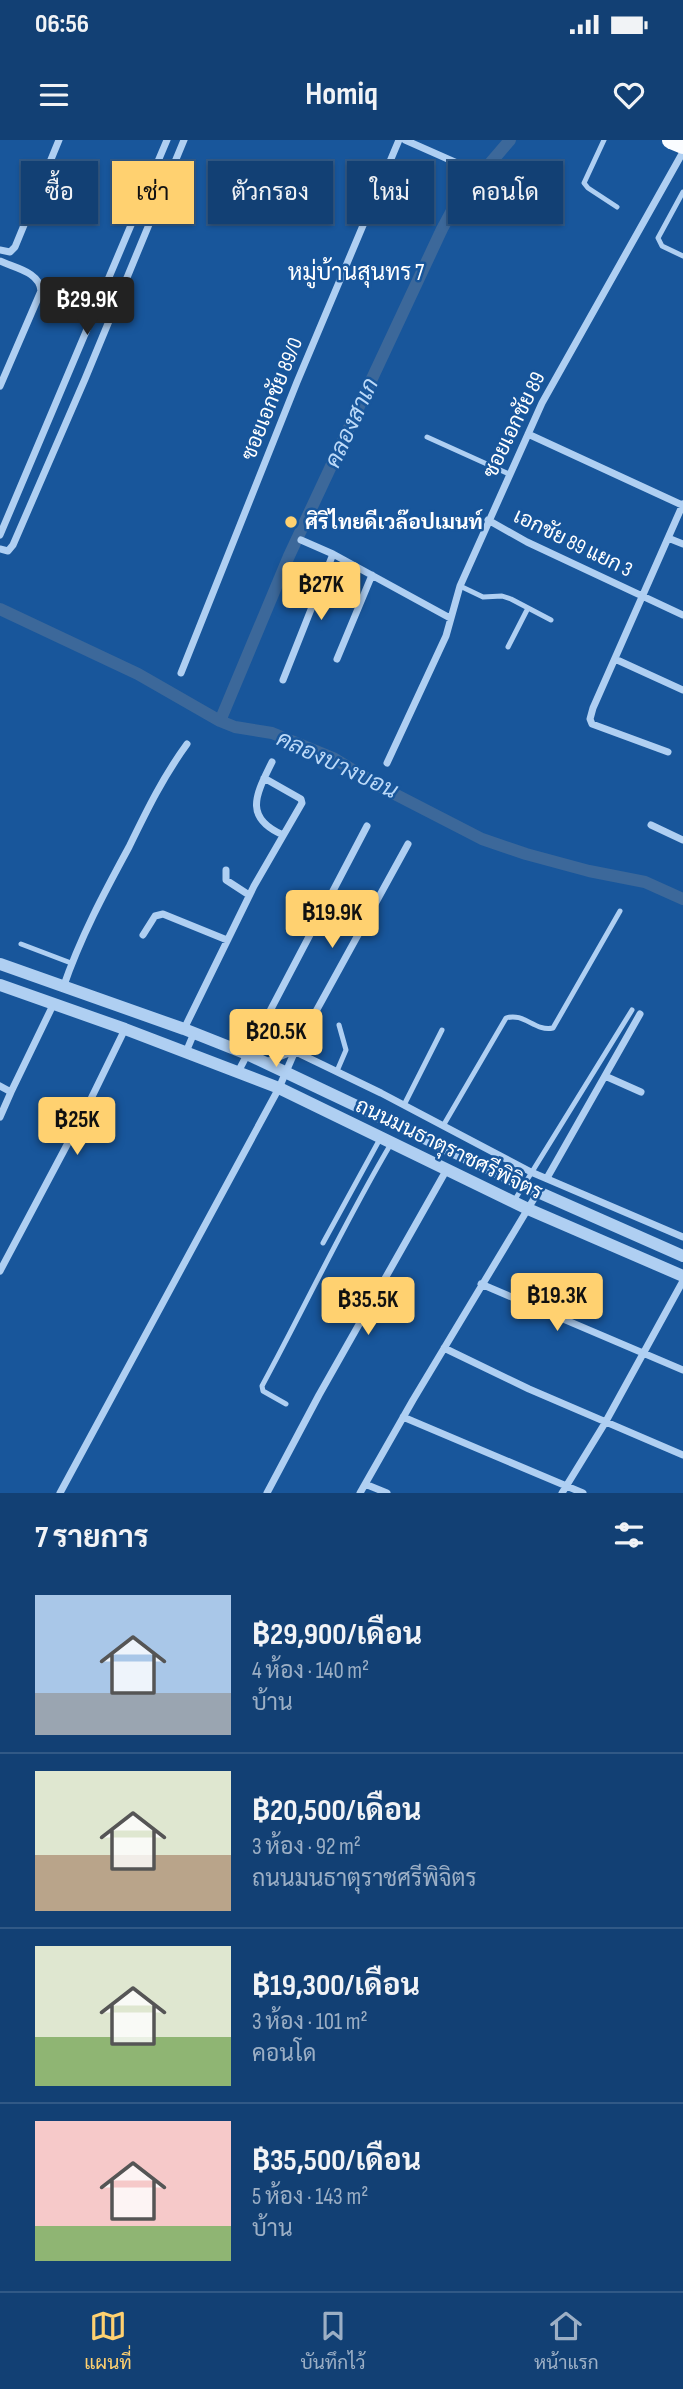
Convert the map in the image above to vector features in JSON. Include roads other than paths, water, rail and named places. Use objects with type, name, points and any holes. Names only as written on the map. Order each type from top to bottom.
[{"type":"main road","points":[[671,140],[683,145]]},
{"type":"street","points":[[0,250],[10,252],[15,247],[58,140]]},
{"type":"street","points":[[0,535],[167,140]]},
{"type":"street","points":[[0,550],[8,551],[13,545],[184,140]]},
{"type":"street","name":"ซอยเอกชัย 89/0","points":[[181,673],[399,140]]},
{"type":"street","points":[[405,140],[452,161]]},
{"type":"street","name":"ซอยเอกชัย 89","points":[[387,763],[446,636],[460,586],[488,520],[550,387],[683,152]]},
{"type":"street","points":[[0,261],[34,276],[41,284],[41,291],[0,386]]},
{"type":"street","points":[[528,434],[683,505],[593,708],[591,723],[668,752]]},
{"type":"street","name":"เอกชัย 89 แยก 3","points":[[488,520],[527,542],[683,615]]},
{"type":"street","points":[[668,538],[683,544]]},
{"type":"street","points":[[301,540],[333,554],[450,618]]},
{"type":"street","points":[[282,680],[333,554]]},
{"type":"street","points":[[337,659],[372,575]]},
{"type":"street","points":[[615,659],[683,690]]},
{"type":"street","points":[[63,988],[79,943],[160,783],[187,744]]},
{"type":"street","points":[[272,762],[255,804],[269,828],[283,835]]},
{"type":"street","points":[[186,1052],[189,1031],[227,940],[302,801],[264,778]]},
{"type":"street","points":[[651,825],[683,840]]},
{"type":"street","points":[[239,1072],[367,826]]},
{"type":"street","points":[[60,1493],[408,844]]},
{"type":"street","points":[[226,870],[226,880],[249,895]]},
{"type":"street","points":[[143,935],[155,916],[163,914],[227,940]]},
{"type":"street","name":"ถนนมนธาตุราชศรีพิจิตร","points":[[0,964],[189,1031],[266,1062],[538,1192],[683,1256]]},
{"type":"street","name":"ถนนมนธาตุราชศรีพิจิตร","points":[[0,985],[279,1088],[528,1209],[683,1279]]},
{"type":"street","points":[[0,1117],[54,1003]]},
{"type":"street","points":[[547,1178],[605,1076],[636,1012]]},
{"type":"street","points":[[0,1271],[125,1029]]},
{"type":"street","points":[[266,1062],[295,1051]]},
{"type":"street","name":"ถนนมนธาตุราชศรีพิจิตร","points":[[295,1051],[531,1172],[683,1237]]},
{"type":"street","points":[[605,1076],[641,1092]]},
{"type":"street","points":[[0,1086],[11,1092]]},
{"type":"street","points":[[267,1493],[325,1384],[447,1169]]},
{"type":"street","points":[[360,1493],[481,1284],[538,1192]]},
{"type":"street","points":[[565,1489],[606,1423],[683,1279]]},
{"type":"street","points":[[481,1284],[683,1370]]},
{"type":"street","points":[[444,1348],[606,1423],[683,1455]]},
{"type":"street","points":[[403,1417],[565,1489],[583,1493]]},
{"type":"street","points":[[365,1484],[387,1493]]},
{"type":"lane","points":[[604,140],[584,183],[617,207]]},
{"type":"lane","points":[[683,192],[657,238],[662,246],[683,256]]},
{"type":"lane","points":[[427,437],[509,474]]},
{"type":"lane","points":[[460,586],[483,597],[502,596],[551,620]]},
{"type":"lane","points":[[508,646],[527,608]]},
{"type":"lane","points":[[443,1126],[506,1018],[519,1017],[544,1029],[553,1028],[620,911]]},
{"type":"lane","points":[[21,944],[71,963]]},
{"type":"lane","points":[[514,1202],[636,1012]]},
{"type":"lane","points":[[337,1071],[346,1050],[339,1025]]},
{"type":"lane","points":[[404,1105],[442,1030]]},
{"type":"lane","points":[[323,1243],[386,1140]]},
{"type":"lane","points":[[286,1404],[263,1391],[262,1386],[366,1185],[386,1140]]},
{"type":"waterway","name":"คลองสาเก","points":[[220,721],[289,556],[442,229],[456,203],[510,140]]},
{"type":"waterway","name":"คลองบางบอน","points":[[0,609],[138,674],[220,721],[235,727],[272,733],[333,758],[381,787],[482,839],[589,871],[645,882],[683,899]]},
{"type":"place","name":"ศิริไทยดีเวล๊อปเมนท์","points":[[291,522]]},
{"type":"district","name":"หมู่บ้านสุนทร 7","points":[[356,273]]}]
